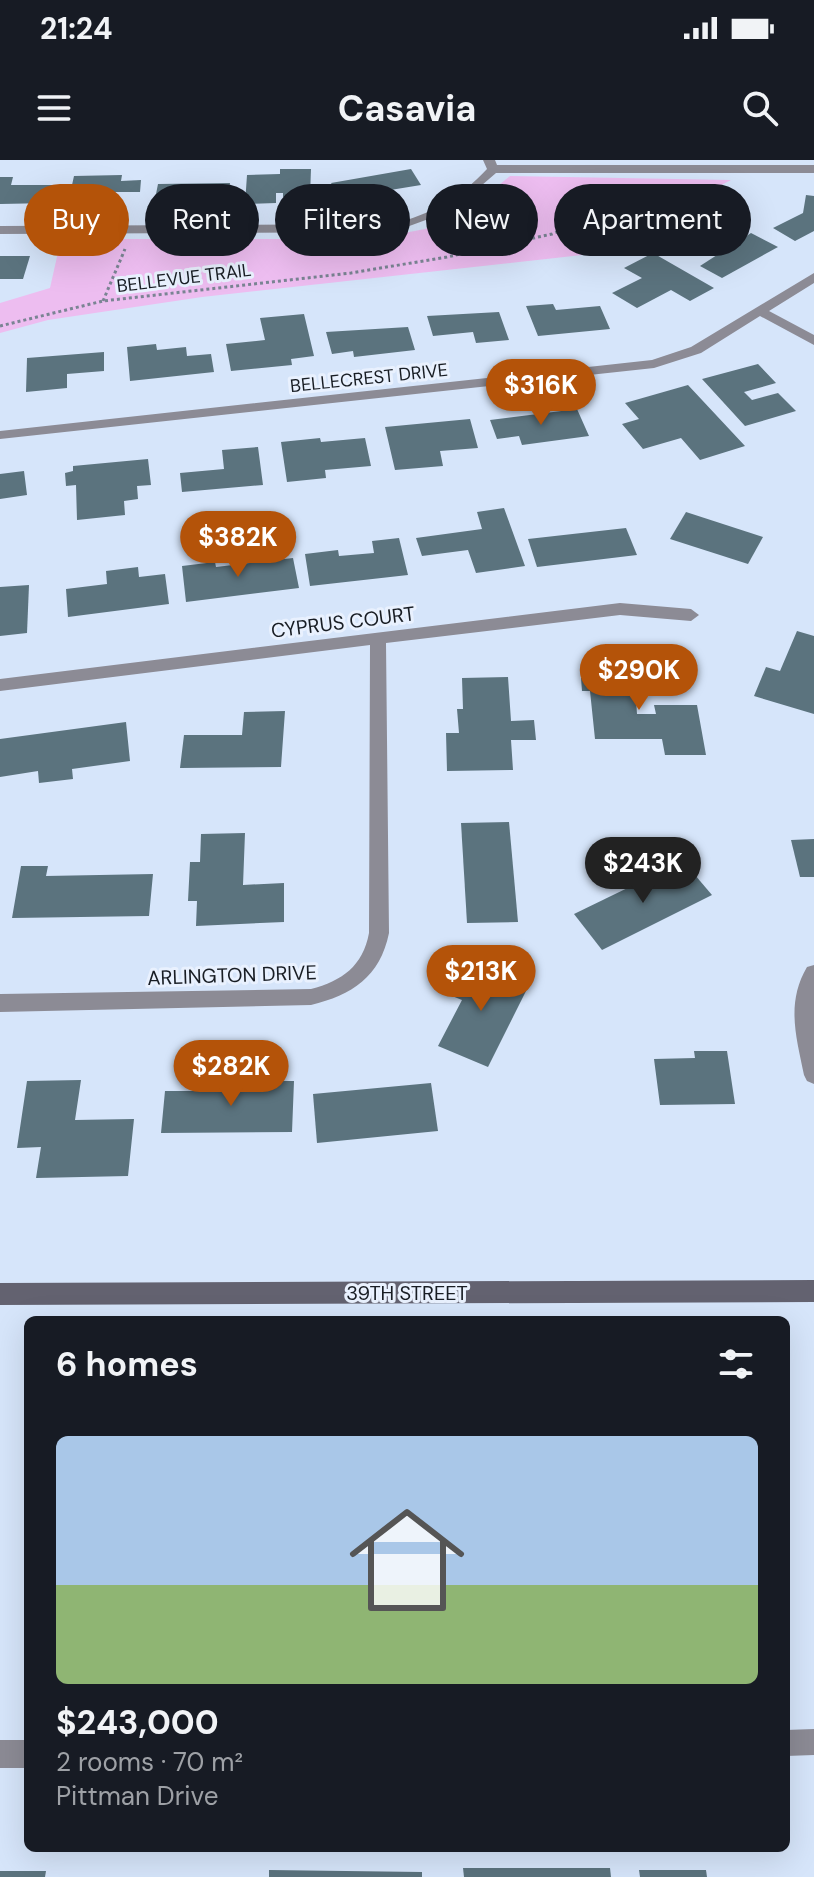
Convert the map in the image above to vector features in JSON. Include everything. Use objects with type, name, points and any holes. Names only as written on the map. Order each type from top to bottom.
[{"type":"main road","name":"39TH STREET","points":[[0,1294],[814,1291]]},
{"type":"street","points":[[0,230],[393,228],[434,218],[465,199],[491,165],[688,164],[814,169]]},
{"type":"street","name":"BELLECREST DRIVE","points":[[0,435],[654,364],[696,350],[762,312],[814,277]]},
{"type":"street","points":[[762,312],[814,341]]},
{"type":"street","name":"CYPRUS COURT","points":[[0,685],[620,609],[691,615]]},
{"type":"street","name":"ARLINGTON DRIVE","points":[[0,1003],[311,997],[337,991],[365,970],[377,947],[379,933],[378,641]]},
{"type":"street","points":[[814,973],[806,984],[802,1012],[814,1075]]},
{"type":"street","points":[[790,1743],[814,1742]]},
{"type":"street","points":[[0,1754],[24,1754]]},
{"type":"path","name":"BELLEVUE TRAIL","points":[[0,326],[103,301],[351,273],[447,257],[554,233]]},
{"type":"path","name":"BELLEVUE TRAIL","points":[[103,301],[106,284],[125,256]]},
{"type":"shaded area","points":[[510,176],[731,180],[723,184],[554,184],[554,256],[573,256],[202,297],[48,320],[0,333],[0,303],[50,288],[57,256],[129,256],[129,239],[145,239],[145,256],[259,256],[259,239],[275,239],[275,256],[410,256],[410,232],[426,228],[426,256],[538,256],[538,184],[500,184]]},
{"type":"building","points":[[280,169],[311,169],[310,184],[275,184],[275,203],[259,204],[259,184],[246,184],[247,175],[280,174]]},
{"type":"building","points":[[411,169],[421,185],[410,187],[410,184],[331,183]]},
{"type":"building","points":[[122,175],[121,181],[141,180],[140,192],[129,192],[129,184],[72,184],[74,176]]},
{"type":"building","points":[[0,177],[13,177],[11,185],[24,185],[24,204],[0,204]]},
{"type":"building","points":[[806,195],[814,196],[814,231],[795,241],[773,228],[803,213]]},
{"type":"building","points":[[751,233],[778,247],[722,278],[700,266],[715,256],[751,256]]},
{"type":"building","points":[[0,256],[30,256],[23,279],[0,279]]},
{"type":"building","points":[[647,256],[658,256],[714,288],[690,301],[671,290],[637,308],[612,293],[642,278],[624,268]]},
{"type":"building","points":[[553,304],[556,310],[600,306],[610,329],[538,336],[526,306]]},
{"type":"building","points":[[499,312],[509,340],[476,343],[473,332],[433,336],[427,316]]},
{"type":"building","points":[[304,314],[314,356],[291,359],[292,365],[231,371],[226,344],[265,340],[260,318]]},
{"type":"building","points":[[408,327],[415,350],[354,357],[353,351],[332,354],[326,332]]},
{"type":"building","points":[[156,344],[157,350],[186,347],[187,356],[211,354],[214,372],[130,381],[127,347]]},
{"type":"building","points":[[104,352],[104,371],[67,374],[67,388],[26,392],[27,358]]},
{"type":"building","points":[[758,364],[776,383],[744,392],[752,400],[778,393],[796,411],[745,426],[702,379]]},
{"type":"building","points":[[688,385],[745,446],[700,460],[681,438],[643,449],[622,424],[639,419],[625,403]]},
{"type":"building","points":[[577,409],[589,436],[522,445],[519,436],[497,439],[490,420]]},
{"type":"building","points":[[470,419],[478,448],[440,451],[443,466],[395,470],[385,427]]},
{"type":"building","points":[[320,438],[321,442],[365,438],[371,466],[325,470],[326,478],[287,482],[281,442]]},
{"type":"building","points":[[258,447],[263,485],[182,492],[180,473],[224,469],[222,450]]},
{"type":"building","points":[[148,459],[151,485],[137,486],[138,499],[124,501],[125,515],[77,520],[76,485],[66,486],[65,473],[73,471],[73,466]]},
{"type":"building","points":[[24,471],[27,495],[0,499],[0,474]]},
{"type":"building","points":[[504,508],[525,566],[476,573],[468,550],[422,556],[416,538],[482,529],[477,512]]},
{"type":"building","points":[[686,512],[763,537],[748,564],[670,539]]},
{"type":"building","points":[[626,528],[637,555],[537,567],[528,539]]},
{"type":"building","points":[[399,538],[408,575],[310,586],[305,554],[338,550],[339,556],[374,553],[372,541]]},
{"type":"building","points":[[293,558],[299,588],[186,602],[182,566],[215,562],[216,567]]},
{"type":"building","points":[[138,567],[139,577],[165,574],[169,604],[68,617],[66,589],[107,584],[106,571]]},
{"type":"building","points":[[29,585],[27,633],[0,636],[0,587]]},
{"type":"building","points":[[797,631],[814,636],[814,714],[754,696],[766,667],[780,671]]},
{"type":"building","points":[[639,664],[645,700],[636,700],[637,714],[656,714],[654,705],[697,705],[706,755],[665,755],[662,739],[595,739],[590,691],[582,691],[581,678],[591,678],[590,665]]},
{"type":"building","points":[[508,677],[511,721],[534,720],[536,740],[511,740],[513,770],[447,771],[446,733],[459,733],[457,709],[463,709],[462,678]]},
{"type":"building","points":[[285,711],[281,767],[180,768],[184,735],[242,735],[244,712]]},
{"type":"building","points":[[126,722],[130,761],[72,769],[73,779],[39,783],[38,771],[0,777],[0,739]]},
{"type":"building","points":[[509,822],[518,922],[467,923],[461,823]]},
{"type":"building","points":[[245,833],[243,885],[284,883],[284,922],[196,926],[197,901],[188,901],[190,862],[200,862],[201,834]]},
{"type":"building","points":[[814,839],[814,877],[800,877],[791,840]]},
{"type":"building","points":[[683,861],[712,895],[602,950],[574,914]]},
{"type":"building","points":[[21,866],[48,866],[46,876],[153,874],[149,916],[12,918]]},
{"type":"building","points":[[465,962],[528,987],[488,1067],[438,1046],[462,1000],[447,994]]},
{"type":"building","points":[[694,1051],[727,1051],[735,1104],[660,1105],[654,1059],[695,1058]]},
{"type":"building","points":[[81,1080],[75,1120],[134,1119],[128,1176],[36,1178],[41,1147],[17,1148],[27,1081]]},
{"type":"building","points":[[202,1081],[294,1081],[292,1132],[161,1133],[165,1091],[202,1091]]},
{"type":"building","points":[[431,1083],[438,1131],[317,1143],[313,1094]]},
{"type":"building","points":[[463,1868],[610,1868],[611,1877],[464,1877]]},
{"type":"building","points":[[269,1870],[422,1872],[422,1877],[269,1877]]},
{"type":"building","points":[[639,1870],[706,1870],[707,1877],[640,1877]]},
{"type":"building","points":[[0,1871],[46,1871],[45,1877],[0,1877]]}]
